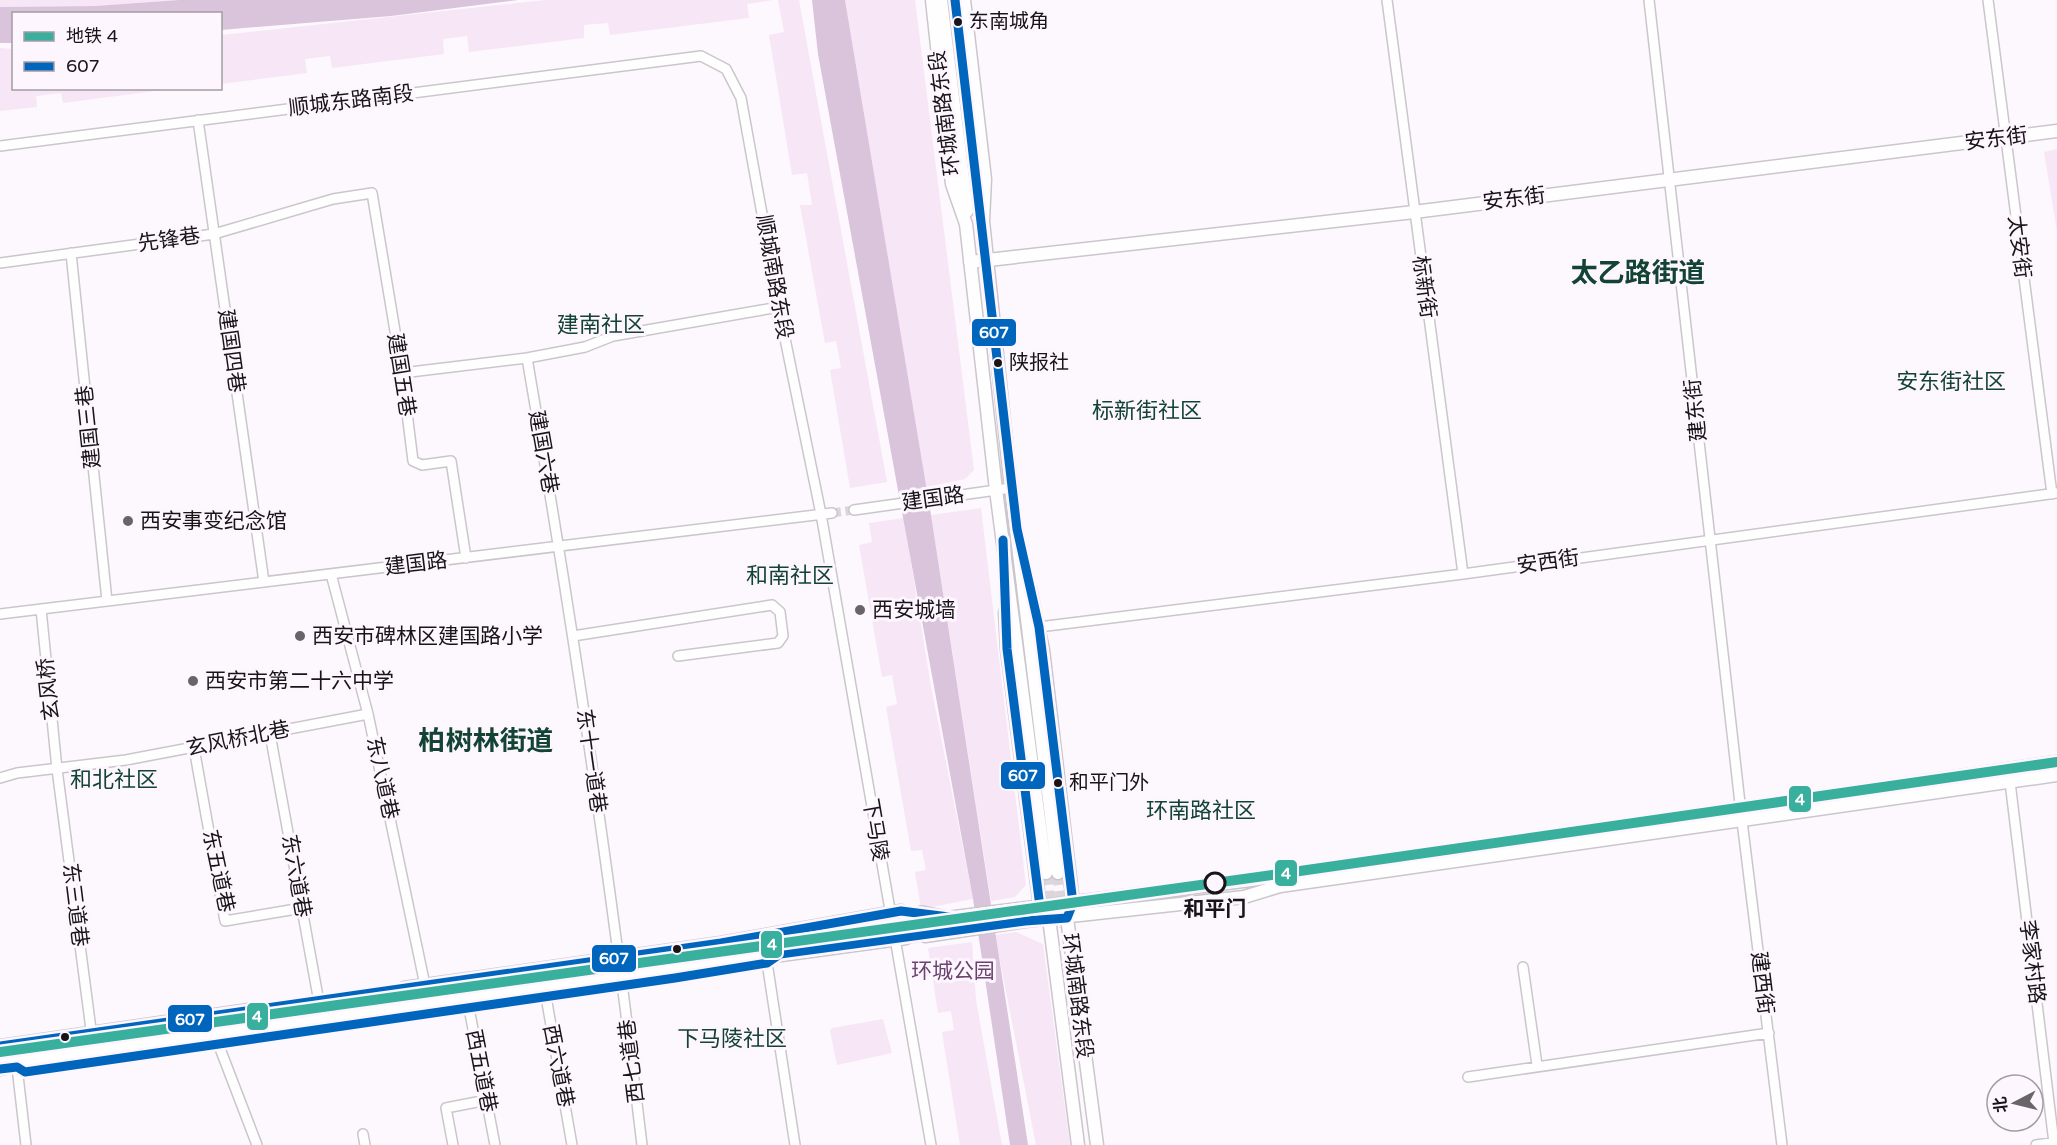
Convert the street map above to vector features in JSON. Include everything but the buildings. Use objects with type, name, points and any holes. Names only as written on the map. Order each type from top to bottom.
[{"type":"main road","name":"环城南路东段","points":[[932,0],[952,184],[966,224],[996,490],[1052,873],[983,221],[955,0]]},
{"type":"main road","name":"环城南路东段","points":[[941,0],[968,217],[966,224]]},
{"type":"main road","name":"环城南路东段","points":[[964,0],[985,179],[983,221]]},
{"type":"main road","name":"安东街","points":[[970,262],[1413,212],[2057,131]]},
{"type":"main road","name":"环城南路东段","points":[[1017,529],[1039,627],[1073,903],[1067,918],[1097,1145]]},
{"type":"main road","name":"环城南路东段","points":[[1003,533],[1007,649],[1040,907],[1049,918],[1078,1145]]},
{"type":"main road","points":[[1023,915],[1040,907],[1263,878],[2057,762]]},
{"type":"main road","points":[[925,936],[958,925],[1023,915],[1067,918],[1244,897],[1280,886],[2057,774]]},
{"type":"main road","points":[[922,916],[958,925]]},
{"type":"main road","points":[[320,1009],[468,1002],[545,992],[621,972],[896,918]]},
{"type":"main road","points":[[0,1069],[34,1062],[216,1039],[320,1009],[425,985],[621,972],[766,959],[780,954],[900,939]]},
{"type":"main road","points":[[0,1046],[92,1037],[621,972]]},
{"type":"main road","points":[[0,1057],[92,1037]]},
{"type":"street","name":"标新街","points":[[1387,0],[1413,212],[1463,574]]},
{"type":"street","name":"建东街","points":[[1649,0],[1742,821]]},
{"type":"street","name":"太安街","points":[[1988,0],[2054,494]]},
{"type":"street","name":"顺城东路南段","points":[[0,146],[701,56]]},
{"type":"street","name":"顺城南路东段","points":[[701,56],[726,69],[741,98],[779,307],[821,514]]},
{"type":"street","name":"建国四巷","points":[[198,120],[264,582]]},
{"type":"street","name":"建国五巷","points":[[333,199],[372,193],[402,373],[413,461],[417,465],[451,461],[466,558]]},
{"type":"street","name":"先锋巷","points":[[0,263],[214,234],[333,199]]},
{"type":"street","name":"建国三巷","points":[[71,253],[107,602]]},
{"type":"street","points":[[402,373],[527,358],[585,347],[613,336],[779,307]]},
{"type":"street","name":"建国六巷","points":[[527,358],[560,546]]},
{"type":"street","name":"建国路","points":[[854,510],[1011,488]]},
{"type":"street","name":"安西街","points":[[1039,627],[1463,574],[2054,494]]},
{"type":"street","name":"建国路","points":[[0,614],[832,513]]},
{"type":"street","name":"下马陵","points":[[821,514],[900,939],[931,1145]]},
{"type":"street","name":"东十一道巷","points":[[560,546],[621,972]]},
{"type":"street","name":"东八道巷","points":[[331,574],[368,714],[425,985]]},
{"type":"street","points":[[573,636],[772,605],[780,612],[783,636],[778,643],[678,656]]},
{"type":"street","name":"玄风桥","points":[[41,609],[57,769]]},
{"type":"street","name":"玄风桥北巷","points":[[0,778],[17,773],[194,748],[270,734],[328,719],[368,714]]},
{"type":"street","name":"东六道巷","points":[[270,734],[320,1009]]},
{"type":"street","name":"东五道巷","points":[[194,748],[225,921],[302,908]]},
{"type":"street","name":"东三道巷","points":[[57,769],[92,1037]]},
{"type":"street","name":"李家村路","points":[[2010,782],[2056,1143]]},
{"type":"street","name":"建西街","points":[[1742,821],[1782,1145]]},
{"type":"street","points":[[766,959],[795,1145]]},
{"type":"street","points":[[1523,967],[1537,1065]]},
{"type":"street","name":"西七道巷","points":[[621,972],[642,1145]]},
{"type":"street","name":"西六道巷","points":[[545,992],[572,1145]]},
{"type":"street","points":[[257,1145],[216,1039],[468,1002]]},
{"type":"street","name":"西五道巷","points":[[468,1002],[495,1145]]},
{"type":"street","points":[[1468,1077],[1537,1065],[1769,1033]]},
{"type":"street","points":[[17,1067],[26,1145]]},
{"type":"street","points":[[453,1145],[446,1108],[487,1100]]},
{"type":"street","points":[[363,1134],[365,1145]]},
{"type":"street","points":[[2036,1145],[2056,1143]]},
{"type":"green space","points":[[0,0],[179,0],[95,6],[0,7]]},
{"type":"green space","points":[[545,0],[773,0],[747,4],[749,18],[610,35],[608,23],[584,25],[584,38],[469,52],[467,36],[443,39],[444,54],[332,68],[330,56],[305,59],[307,73],[222,84],[222,35]]},
{"type":"green space","points":[[778,0],[799,0],[887,482],[850,488],[830,370],[841,368],[836,341],[825,343],[800,205],[812,205],[807,173],[792,175],[769,35],[784,32]]},
{"type":"green space","points":[[845,0],[915,0],[974,470],[965,479],[926,487]]},
{"type":"green space","points":[[0,48],[12,49],[12,90],[162,90],[63,103],[61,93],[36,96],[37,107],[0,111]]},
{"type":"green space","points":[[2057,149],[2057,231],[2044,152]]},
{"type":"green space","points":[[981,508],[1026,885],[1015,897],[991,901],[931,515]]},
{"type":"green space","points":[[904,518],[930,681],[973,899],[921,909],[915,872],[926,870],[922,850],[911,851],[886,707],[897,704],[892,675],[882,677],[859,545],[872,542],[869,523]]},
{"type":"green space","points":[[1016,932],[1043,944],[1070,1145],[1036,1145],[995,935]]},
{"type":"green space","name":"环城公园","points":[[972,942],[976,1000],[1002,1145],[960,1145],[942,1032],[954,1030],[951,1011],[938,1013],[928,948]]},
{"type":"green space","points":[[883,1019],[892,1053],[837,1065],[830,1031],[832,1028]]},
{"type":"shaded area","points":[[179,0],[518,0],[391,16],[222,30],[222,12],[12,12],[12,43],[0,43],[0,7],[95,6]]},
{"type":"shaded area","points":[[812,0],[845,0],[931,515],[1028,1145],[1010,1145],[973,899],[818,54]]},
{"type":"tunnel","points":[[832,513],[854,510]]},
{"type":"tunnel","points":[[1046,873],[1051,914]]},
{"type":"tunnel","points":[[1058,873],[1065,927]]},
{"type":"tunnel","points":[[901,911],[921,911]]},
{"type":"tunnel","points":[[903,924],[923,921]]},
{"type":"tunnel","points":[[906,938],[925,936]]},
{"type":"metro line","name":"4","points":[[0,1052],[1286,873],[2057,762]]},
{"type":"transit line","name":"607","points":[[0,1069],[17,1067],[25,1072],[675,978],[767,963],[780,954],[1025,921],[1067,918],[1073,903],[1039,627],[1017,529],[955,0]]},
{"type":"transit line","name":"607","points":[[0,1046],[721,943],[901,911],[957,918],[1040,907],[1007,649],[1003,540]]},
{"type":"place","name":"东南城角","points":[[958,22]]},
{"type":"place","name":"陕报社","points":[[998,363]]},
{"type":"place","name":"西安事变纪念馆","points":[[128,521]]},
{"type":"place","name":"西安城墙","points":[[860,610]]},
{"type":"place","name":"西安市碑林区建国路小学","points":[[300,636]]},
{"type":"place","name":"西安市第二十六中学","points":[[193,681]]},
{"type":"place","name":"和平门外","points":[[1058,783]]},
{"type":"place","name":"和平门","points":[[1215,883]]},
{"type":"district","name":"太乙路街道","points":[[1638,273]]},
{"type":"district","name":"建南社区","points":[[601,325]]},
{"type":"district","name":"安东街社区","points":[[1951,382]]},
{"type":"district","name":"标新街社区","points":[[1147,411]]},
{"type":"district","name":"和南社区","points":[[790,576]]},
{"type":"district","name":"柏树林街道","points":[[486,741]]},
{"type":"district","name":"和北社区","points":[[114,780]]},
{"type":"district","name":"环南路社区","points":[[1201,811]]},
{"type":"district","name":"下马陵社区","points":[[732,1039]]}]
